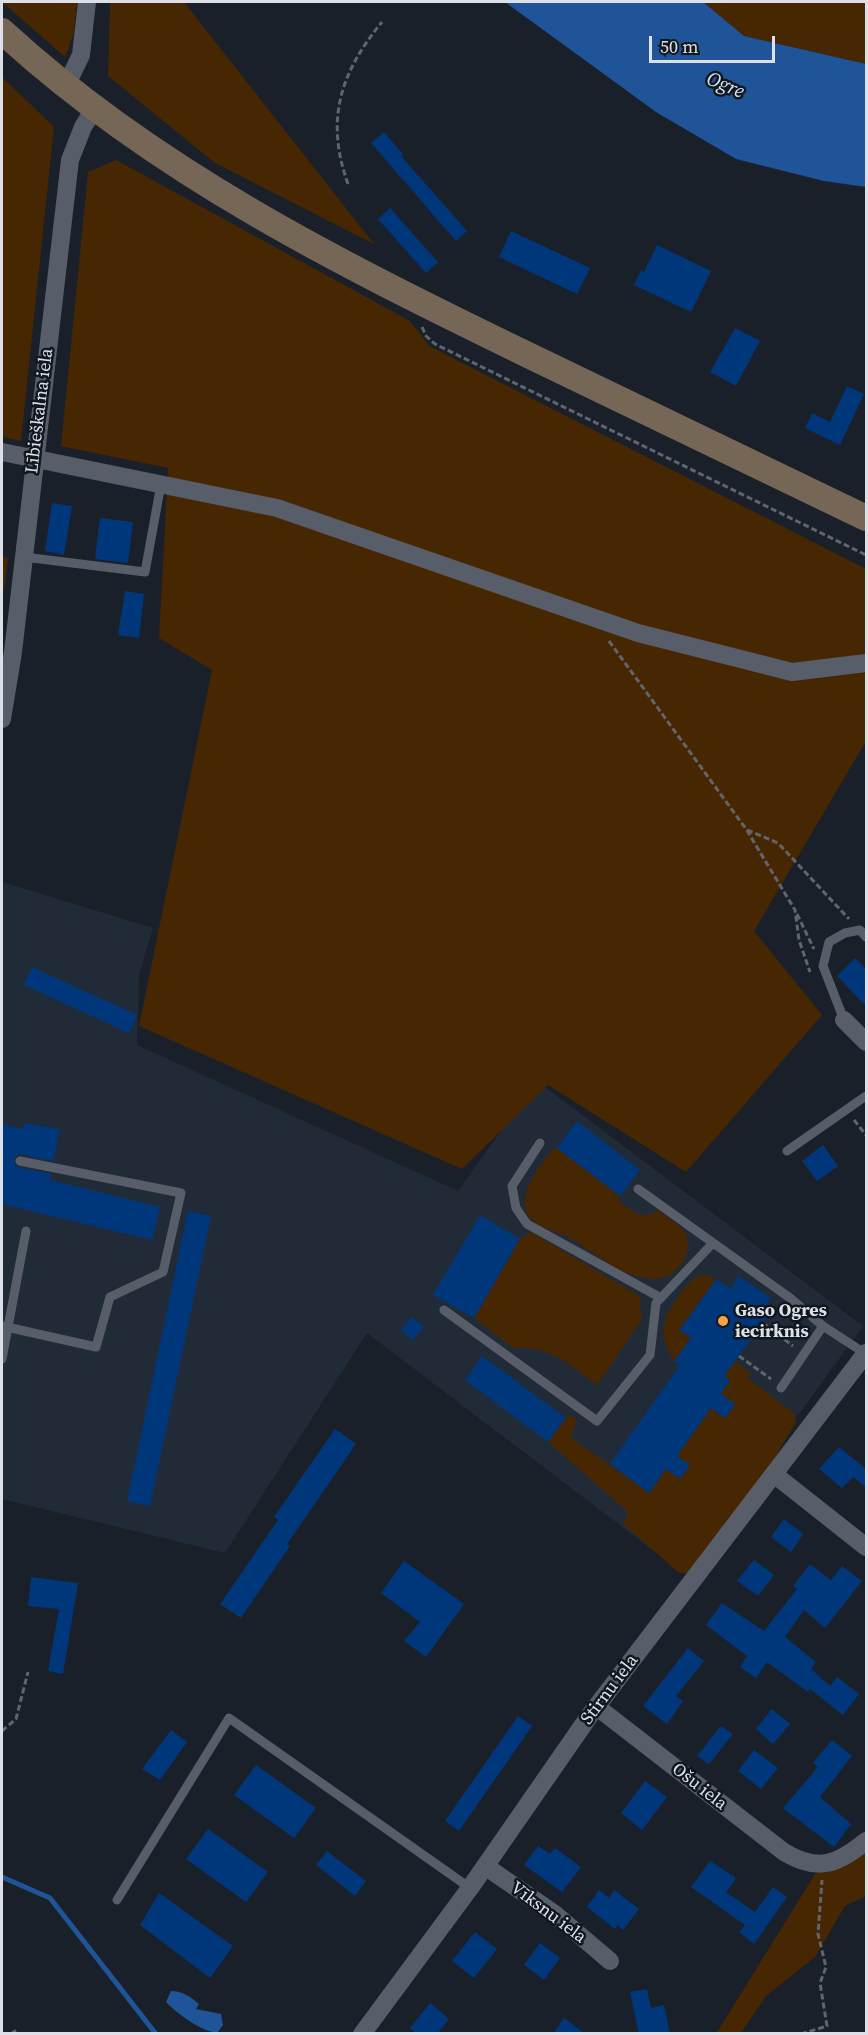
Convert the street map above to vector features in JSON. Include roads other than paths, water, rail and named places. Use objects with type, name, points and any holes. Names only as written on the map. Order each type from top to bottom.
[{"type":"main road","points":[[2,31],[94,109],[163,158],[229,199],[424,305],[867,518]]},
{"type":"street","points":[[66,86],[81,55],[87,2]]},
{"type":"street","name":"Lībieškalna iela","points":[[2,719],[24,557],[70,160],[83,127],[94,109]]},
{"type":"street","points":[[2,452],[277,508],[638,633],[792,672],[853,667],[867,663]]},
{"type":"street","points":[[844,1020],[867,1042]]},
{"type":"street","name":"Stirnu iela","points":[[362,2034],[470,1888],[597,1707],[866,1353]]},
{"type":"street","points":[[775,1475],[867,1547]]},
{"type":"street","name":"Ošu iela","points":[[597,1707],[784,1852],[803,1864],[823,1866],[867,1840]]},
{"type":"street","name":"Vīksnu iela","points":[[485,1866],[556,1915],[610,1961]]},
{"type":"lane","points":[[24,557],[145,573],[161,484]]},
{"type":"lane","points":[[844,1020],[823,966],[830,942],[845,933],[863,933]]},
{"type":"lane","points":[[787,1151],[867,1095]]},
{"type":"lane","points":[[540,1143],[512,1186],[516,1208],[527,1224],[661,1298]]},
{"type":"lane","points":[[4,1326],[96,1347],[110,1297],[163,1272],[181,1192],[20,1161]]},
{"type":"lane","points":[[638,1189],[790,1298],[824,1326],[866,1353]]},
{"type":"lane","points":[[2,1359],[4,1326],[26,1231]]},
{"type":"lane","points":[[444,1310],[597,1421],[650,1355],[656,1303],[713,1243]]},
{"type":"lane","points":[[782,1388],[824,1326]]},
{"type":"lane","points":[[117,1900],[229,1718],[470,1888]]},
{"type":"water","name":"Ogre","points":[[505,2],[703,2],[744,36],[866,64],[866,187],[824,181],[736,159],[656,112]]},
{"type":"water","points":[[171,1991],[183,1993],[193,1999],[199,2004],[196,2009],[221,2014],[223,2025],[217,2033],[196,2025],[171,2007],[166,2002]]},
{"type":"waterway","points":[[2,1877],[50,1898],[156,2034]]},
{"type":"place","name":"Gaso Ogres iecirknis","points":[[723,1321]]}]
